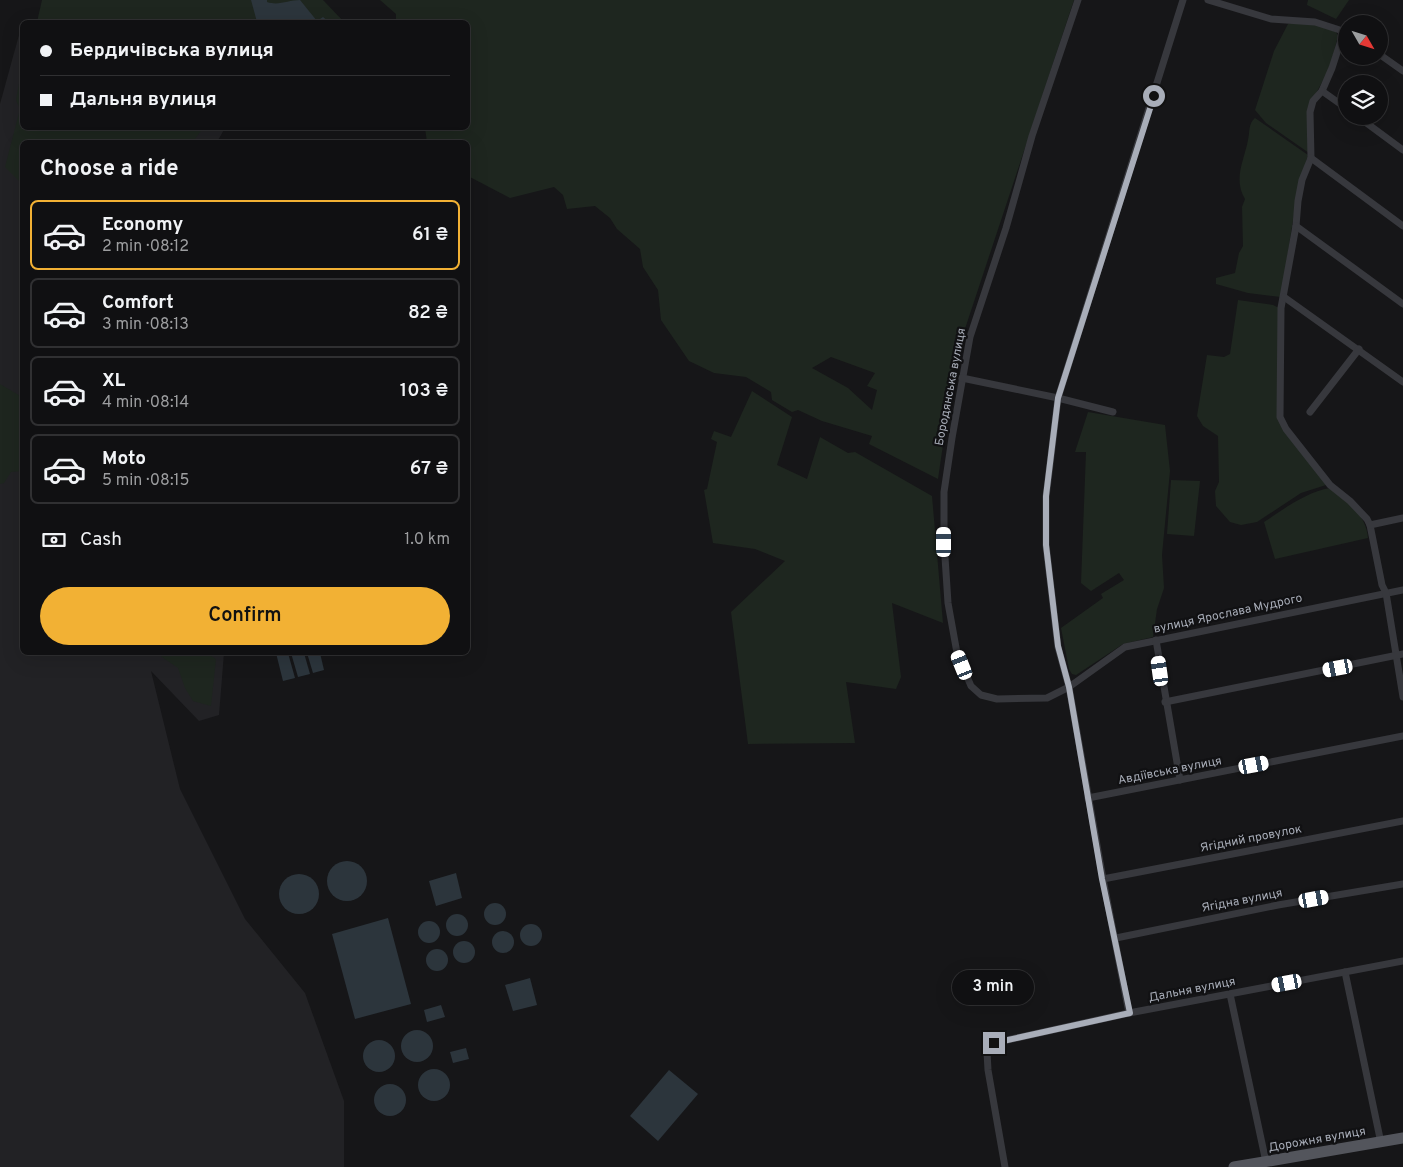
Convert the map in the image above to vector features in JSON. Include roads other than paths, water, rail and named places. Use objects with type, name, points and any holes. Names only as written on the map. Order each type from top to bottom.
[{"type":"main road","name":"Дорожня вулиця","points":[[1234,1167],[1403,1138]]},
{"type":"street","name":"Бородянська вулиця","points":[[1069,687],[1047,698],[990,698],[981,695],[971,686],[957,653],[948,603],[944,542],[944,492],[970,337],[1006,228],[1032,136],[1078,0]]},
{"type":"street","points":[[1130,1013],[1116,938],[1102,879],[1069,687],[1058,646],[1046,545],[1046,496],[1058,398],[1184,0]]},
{"type":"street","points":[[1208,0],[1271,19],[1315,22],[1338,30]]},
{"type":"street","points":[[1338,50],[1322,91],[1314,101],[1310,112],[1311,158],[1302,180],[1296,226],[1281,308],[1280,416],[1286,429],[1330,485],[1350,500],[1370,525],[1399,655],[1403,697]]},
{"type":"street","points":[[1388,60],[1403,71]]},
{"type":"street","points":[[1322,91],[1338,102]]},
{"type":"street","points":[[1369,125],[1403,150]]},
{"type":"street","points":[[1311,158],[1403,226]]},
{"type":"street","points":[[1296,226],[1403,304]]},
{"type":"street","points":[[1284,297],[1403,382]]},
{"type":"street","points":[[1310,412],[1359,349]]},
{"type":"street","points":[[962,378],[1058,398],[1113,412]]},
{"type":"street","points":[[1370,525],[1403,518]]},
{"type":"street","name":"вулиця Ярослава Мудрого","points":[[1069,687],[1125,647],[1403,590]]},
{"type":"street","points":[[1156,640],[1165,702],[1180,780]]},
{"type":"street","points":[[1165,702],[1399,655]]},
{"type":"street","name":"Авдіївська вулиця","points":[[1088,798],[1403,736]]},
{"type":"street","name":"Ягідний провулок","points":[[1102,879],[1403,822]]},
{"type":"street","name":"Ягідна вулиця","points":[[1116,938],[1278,905],[1403,884]]},
{"type":"street","name":"Дальня вулиця","points":[[1005,1167],[988,1070],[987,1052],[994,1043],[1130,1013],[1403,961]]},
{"type":"street","points":[[1345,972],[1380,1143]]},
{"type":"street","points":[[1230,994],[1266,1162]]}]
